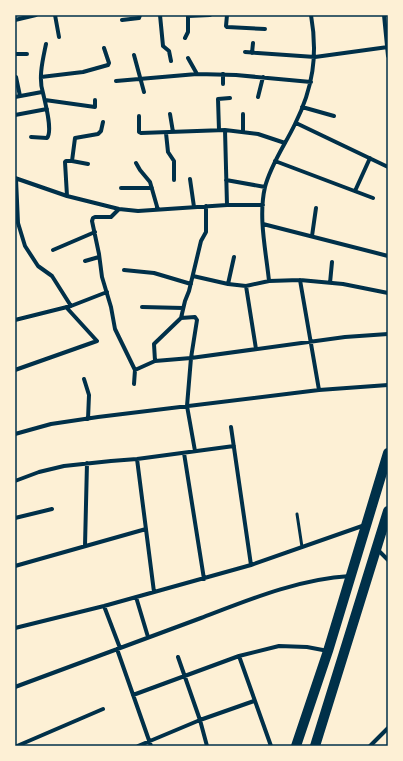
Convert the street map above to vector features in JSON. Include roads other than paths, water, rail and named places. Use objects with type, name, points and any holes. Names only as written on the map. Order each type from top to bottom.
[{"type":"main road","points":[[296,746],[328,651],[388,454]]},
{"type":"main road","points":[[315,746],[388,512]]},
{"type":"street","points":[[15,20],[36,15]]},
{"type":"street","points":[[55,15],[59,37]]},
{"type":"street","points":[[122,20],[139,18],[140,15]]},
{"type":"street","points":[[160,15],[163,46],[169,51],[171,61]]},
{"type":"street","points":[[185,38],[188,32],[188,16],[210,15]]},
{"type":"street","points":[[227,15],[227,27],[265,29]]},
{"type":"street","points":[[269,281],[263,224],[263,205],[266,187],[275,161],[296,123],[312,82],[315,57],[311,15]]},
{"type":"street","points":[[384,15],[388,56]]},
{"type":"street","points":[[252,53],[253,43]]},
{"type":"street","points":[[31,137],[49,137],[47,110],[42,92],[41,78],[46,44]]},
{"type":"street","points":[[245,52],[315,57],[388,47]]},
{"type":"street","points":[[41,78],[83,72],[108,65],[109,63],[104,48]]},
{"type":"street","points":[[15,54],[27,54]]},
{"type":"street","points":[[134,55],[144,92]]},
{"type":"street","points":[[188,58],[197,74]]},
{"type":"street","points":[[116,81],[197,74],[223,74],[312,82]]},
{"type":"street","points":[[223,74],[223,84]]},
{"type":"street","points":[[16,77],[17,96],[42,92]]},
{"type":"street","points":[[258,97],[263,77]]},
{"type":"street","points":[[219,130],[218,99],[230,98]]},
{"type":"street","points":[[45,100],[95,107],[95,100]]},
{"type":"street","points":[[302,107],[334,116]]},
{"type":"street","points":[[15,115],[47,110]]},
{"type":"street","points":[[170,114],[173,132]]},
{"type":"street","points":[[243,114],[243,132]]},
{"type":"street","points":[[139,116],[140,133],[225,130],[258,134],[285,143]]},
{"type":"street","points":[[72,161],[75,137],[98,134],[101,131],[103,122]]},
{"type":"street","points":[[296,123],[388,167]]},
{"type":"street","points":[[225,130],[227,205]]},
{"type":"street","points":[[166,133],[168,152],[174,161],[174,180]]},
{"type":"street","points":[[355,191],[370,158]]},
{"type":"street","points":[[67,196],[65,162],[72,161],[88,164]]},
{"type":"street","points":[[275,161],[373,198]]},
{"type":"street","points":[[136,163],[150,182],[158,210]]},
{"type":"street","points":[[15,370],[97,341],[69,307],[52,276],[38,266],[25,246],[18,223],[16,178],[67,196],[119,210],[138,211],[206,206],[263,205]]},
{"type":"street","points":[[190,178],[194,207]]},
{"type":"street","points":[[226,180],[266,187]]},
{"type":"street","points":[[121,188],[152,188]]},
{"type":"street","points":[[155,361],[154,344],[181,318],[201,241],[206,232],[206,206]]},
{"type":"street","points":[[312,236],[316,208]]},
{"type":"street","points":[[119,210],[111,217],[93,218],[92,221],[102,277],[107,292],[115,329],[135,370],[134,384]]},
{"type":"street","points":[[263,224],[388,256]]},
{"type":"street","points":[[53,250],[95,232]]},
{"type":"street","points":[[86,261],[99,257]]},
{"type":"street","points":[[228,284],[234,257]]},
{"type":"street","points":[[330,283],[332,262]]},
{"type":"street","points":[[124,270],[154,273],[191,284]]},
{"type":"street","points":[[193,276],[228,284],[246,286],[269,281],[300,280],[343,284],[388,293]]},
{"type":"street","points":[[300,280],[319,390]]},
{"type":"street","points":[[246,286],[256,349]]},
{"type":"street","points":[[15,320],[69,307],[107,292]]},
{"type":"street","points":[[142,307],[183,308]]},
{"type":"street","points":[[181,318],[197,318],[191,358],[187,406],[194,451]]},
{"type":"street","points":[[135,370],[155,361],[191,358],[345,337],[388,334]]},
{"type":"street","points":[[84,379],[89,395],[88,418]]},
{"type":"street","points":[[15,434],[51,424],[88,418],[319,390],[388,385]]},
{"type":"street","points":[[231,427],[251,565]]},
{"type":"street","points":[[15,481],[39,472],[64,466],[137,459],[234,446]]},
{"type":"street","points":[[184,453],[204,579]]},
{"type":"street","points":[[137,459],[154,592]]},
{"type":"street","points":[[85,546],[87,463]]},
{"type":"street","points":[[15,518],[52,509]]},
{"type":"street","points":[[15,628],[204,579],[251,565],[367,524]]},
{"type":"street","points":[[15,566],[146,529]]},
{"type":"street","points":[[376,548],[388,560]]},
{"type":"street","points":[[15,687],[262,595],[331,577],[350,576]]},
{"type":"street","points":[[136,597],[148,638]]},
{"type":"street","points":[[104,606],[150,744]]},
{"type":"street","points":[[133,695],[239,656],[279,646],[289,645],[328,651]]},
{"type":"street","points":[[178,656],[200,720],[207,746]]},
{"type":"street","points":[[239,656],[271,746]]},
{"type":"street","points":[[138,746],[150,744],[200,720],[254,701]]},
{"type":"street","points":[[17,746],[103,709]]},
{"type":"street","points":[[370,746],[388,728]]},
{"type":"lane","points":[[297,514],[302,547]]}]
